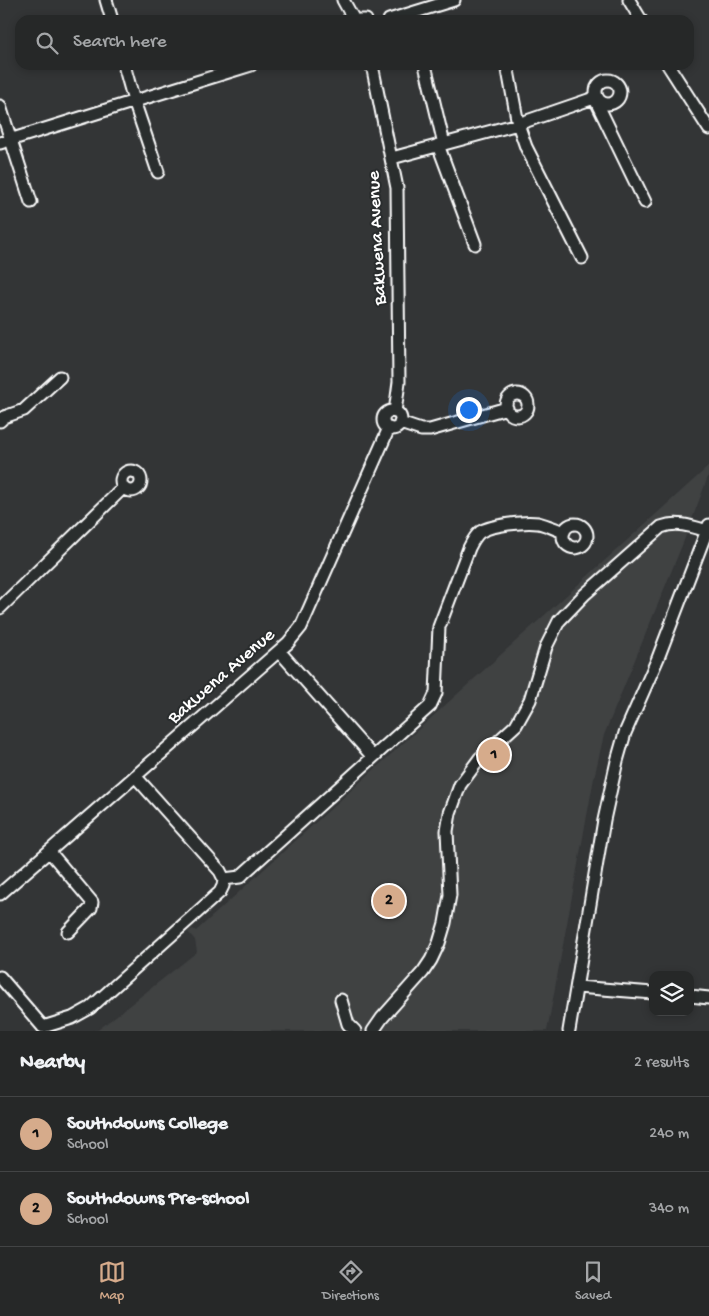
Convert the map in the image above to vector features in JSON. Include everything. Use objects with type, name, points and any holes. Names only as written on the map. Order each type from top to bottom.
[{"type":"street","points":[[106,0],[110,15]]},
{"type":"street","points":[[343,0],[351,15]]},
{"type":"street","points":[[405,15],[454,0]]},
{"type":"street","points":[[629,0],[638,15]]},
{"type":"street","points":[[125,70],[158,172]]},
{"type":"street","points":[[5,141],[235,70]]},
{"type":"street","name":"Bakwena Avenue","points":[[373,70],[397,188],[399,382],[395,412]]},
{"type":"street","points":[[426,70],[441,144],[475,244]]},
{"type":"street","points":[[509,70],[518,124],[536,168],[582,258]]},
{"type":"street","points":[[671,70],[709,129]]},
{"type":"street","points":[[392,158],[518,124],[595,97],[645,202]]},
{"type":"street","points":[[0,106],[5,141],[30,202]]},
{"type":"street","points":[[0,421],[24,410],[60,377]]},
{"type":"street","points":[[400,423],[417,429],[430,430],[507,408]]},
{"type":"street","points":[[390,412],[395,412],[400,417],[400,423],[396,428],[389,428],[384,422],[385,416],[390,412]]},
{"type":"street","name":"Bakwena Avenue","points":[[0,894],[296,634],[305,618],[389,428]]},
{"type":"street","points":[[0,608],[124,488]]},
{"type":"street","points":[[224,879],[240,876],[244,873],[430,706],[434,700],[437,684],[439,627],[474,538],[480,532],[493,527],[528,523],[540,524],[564,532]]},
{"type":"street","points":[[374,1031],[382,1018],[423,972],[439,943],[450,896],[447,830],[454,800],[468,772],[480,758],[506,736],[516,725],[523,713],[536,685],[546,648],[558,621],[584,595],[661,527],[671,523],[708,528],[658,658],[625,733],[620,751],[604,820],[569,1031]]},
{"type":"street","points":[[279,650],[373,757]]},
{"type":"street","points":[[0,978],[43,1029],[72,1018],[90,1008],[220,892],[224,879],[220,871],[134,776]]},
{"type":"street","points":[[49,851],[92,902],[91,908],[68,932]]},
{"type":"street","points":[[577,987],[649,993]]},
{"type":"street","points":[[694,996],[709,998]]},
{"type":"street","points":[[341,1000],[348,1024],[355,1031]]},
{"type":"shaded area","points":[[709,466],[709,474],[683,543],[604,735],[594,778],[547,1031],[93,1031],[98,1030],[197,952],[195,940],[188,932],[193,929],[196,931]]},
{"type":"place","name":"Southdowns College","points":[[494,755]]},
{"type":"place","name":"Southdowns Pre-school","points":[[389,901]]}]
